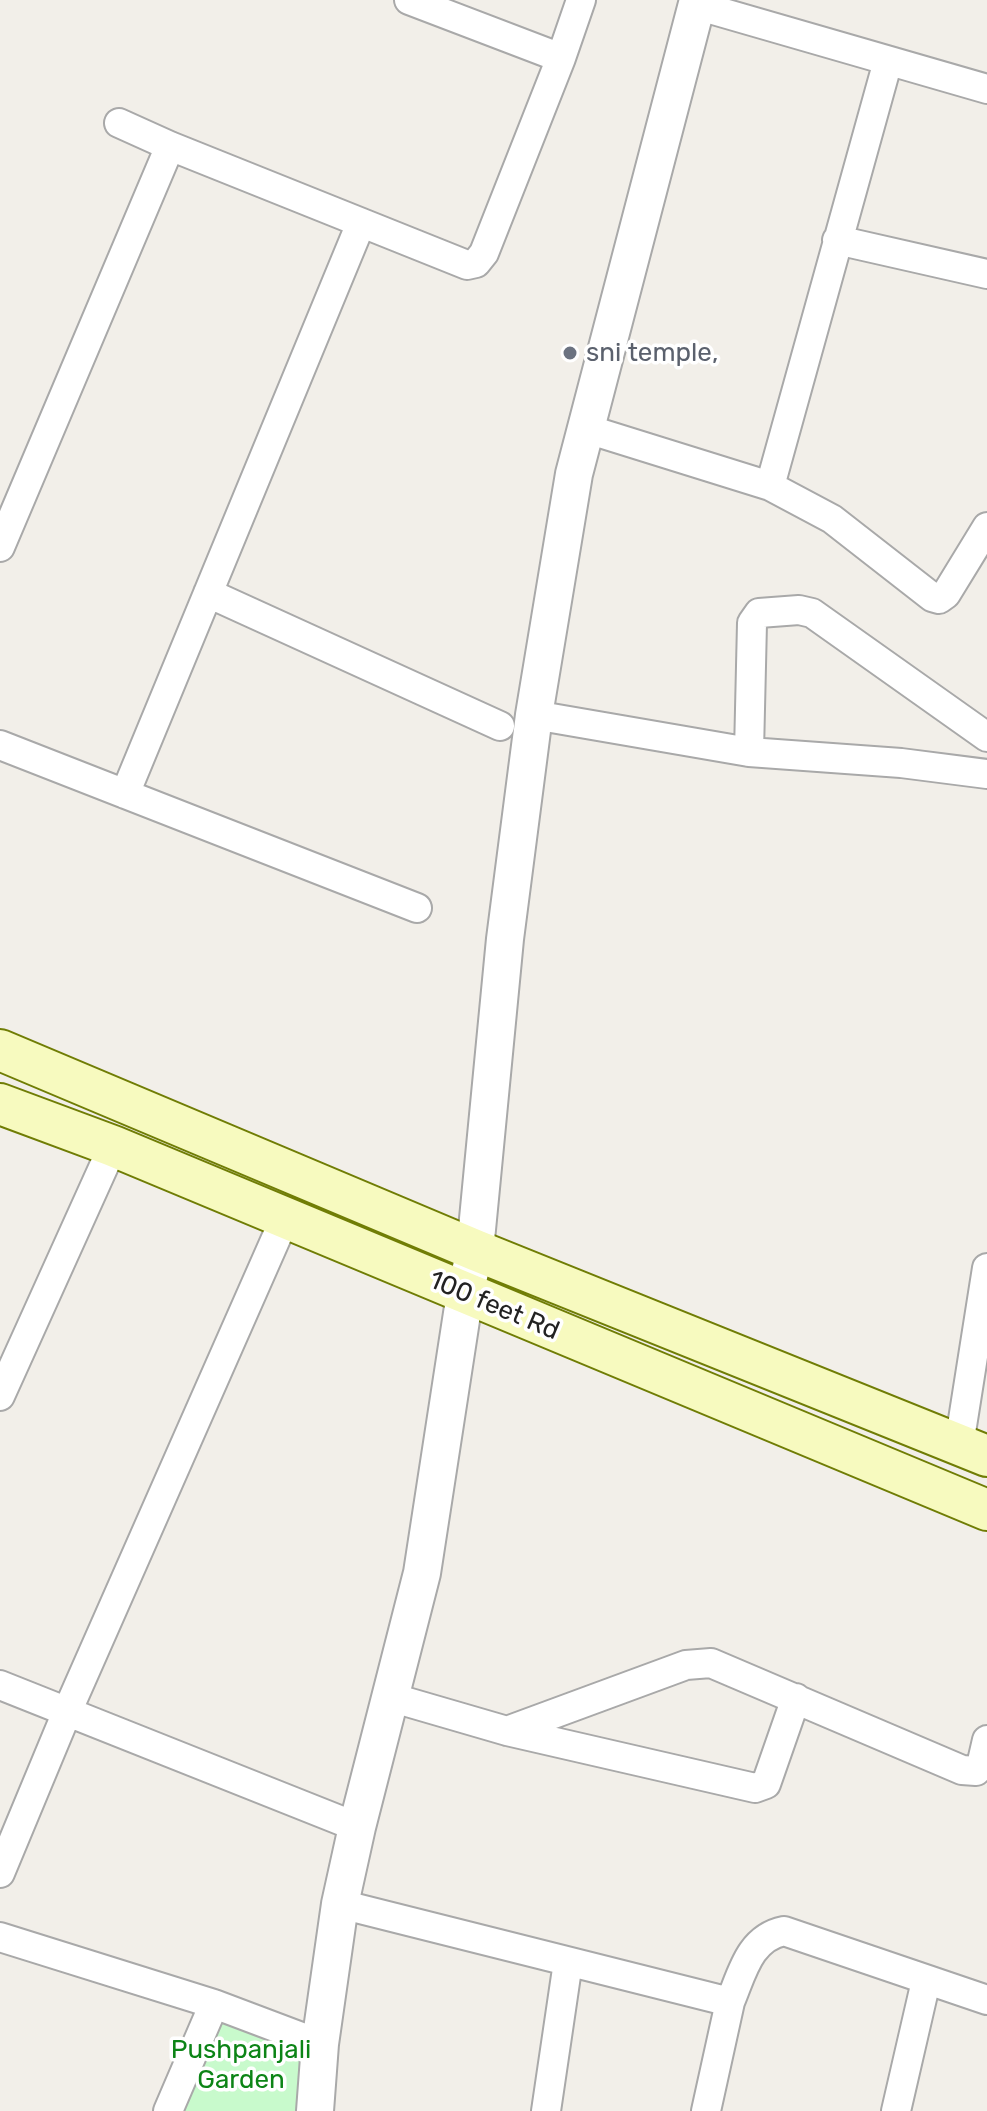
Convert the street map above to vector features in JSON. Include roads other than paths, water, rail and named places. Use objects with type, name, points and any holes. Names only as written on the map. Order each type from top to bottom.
[{"type":"main road","points":[[0,1050],[475,1250],[973,1450]]},
{"type":"main road","name":"100 feet Rd","points":[[0,1104],[113,1146],[987,1510]]},
{"type":"street","points":[[119,123],[467,265],[476,263],[484,253],[581,0]]},
{"type":"street","points":[[422,2],[561,58]]},
{"type":"street","points":[[315,2111],[320,2044],[340,1904],[422,1573],[465,1294],[475,1250],[505,939],[517,720],[574,474],[697,3],[987,89]]},
{"type":"street","points":[[770,486],[888,61]]},
{"type":"street","points":[[0,547],[170,146]]},
{"type":"street","points":[[125,794],[361,223]]},
{"type":"street","points":[[837,240],[987,274]]},
{"type":"street","points":[[587,429],[770,486],[832,519],[932,597],[939,599],[946,594],[987,527]]},
{"type":"street","points":[[208,593],[517,720],[749,752],[901,763],[987,774]]},
{"type":"street","points":[[749,752],[752,623],[759,613],[799,610],[812,613],[987,737]]},
{"type":"street","points":[[0,745],[417,908]]},
{"type":"street","points":[[0,1396],[113,1146]]},
{"type":"street","points":[[0,1873],[67,1712],[285,1218]]},
{"type":"street","points":[[973,1450],[987,1268]]},
{"type":"street","points":[[507,1731],[686,1665],[711,1663],[968,1772],[976,1771],[981,1766],[987,1740]]},
{"type":"street","points":[[0,1685],[357,1827]]},
{"type":"street","points":[[390,1697],[507,1731],[762,1788],[796,1698]]},
{"type":"street","points":[[340,1904],[730,2002]]},
{"type":"street","points":[[706,2111],[730,2002],[754,1947],[769,1934],[784,1931],[987,2000]]},
{"type":"street","points":[[0,1937],[214,2004],[320,2044]]},
{"type":"street","points":[[546,2111],[568,1962]]},
{"type":"street","points":[[896,2111],[926,1981]]},
{"type":"street","points":[[168,2111],[214,2004]]},
{"type":"place","name":"sni temple,","points":[[570,353]]},
{"type":"park label","name":"Pushpanjali Garden","points":[[241,2065]]}]
